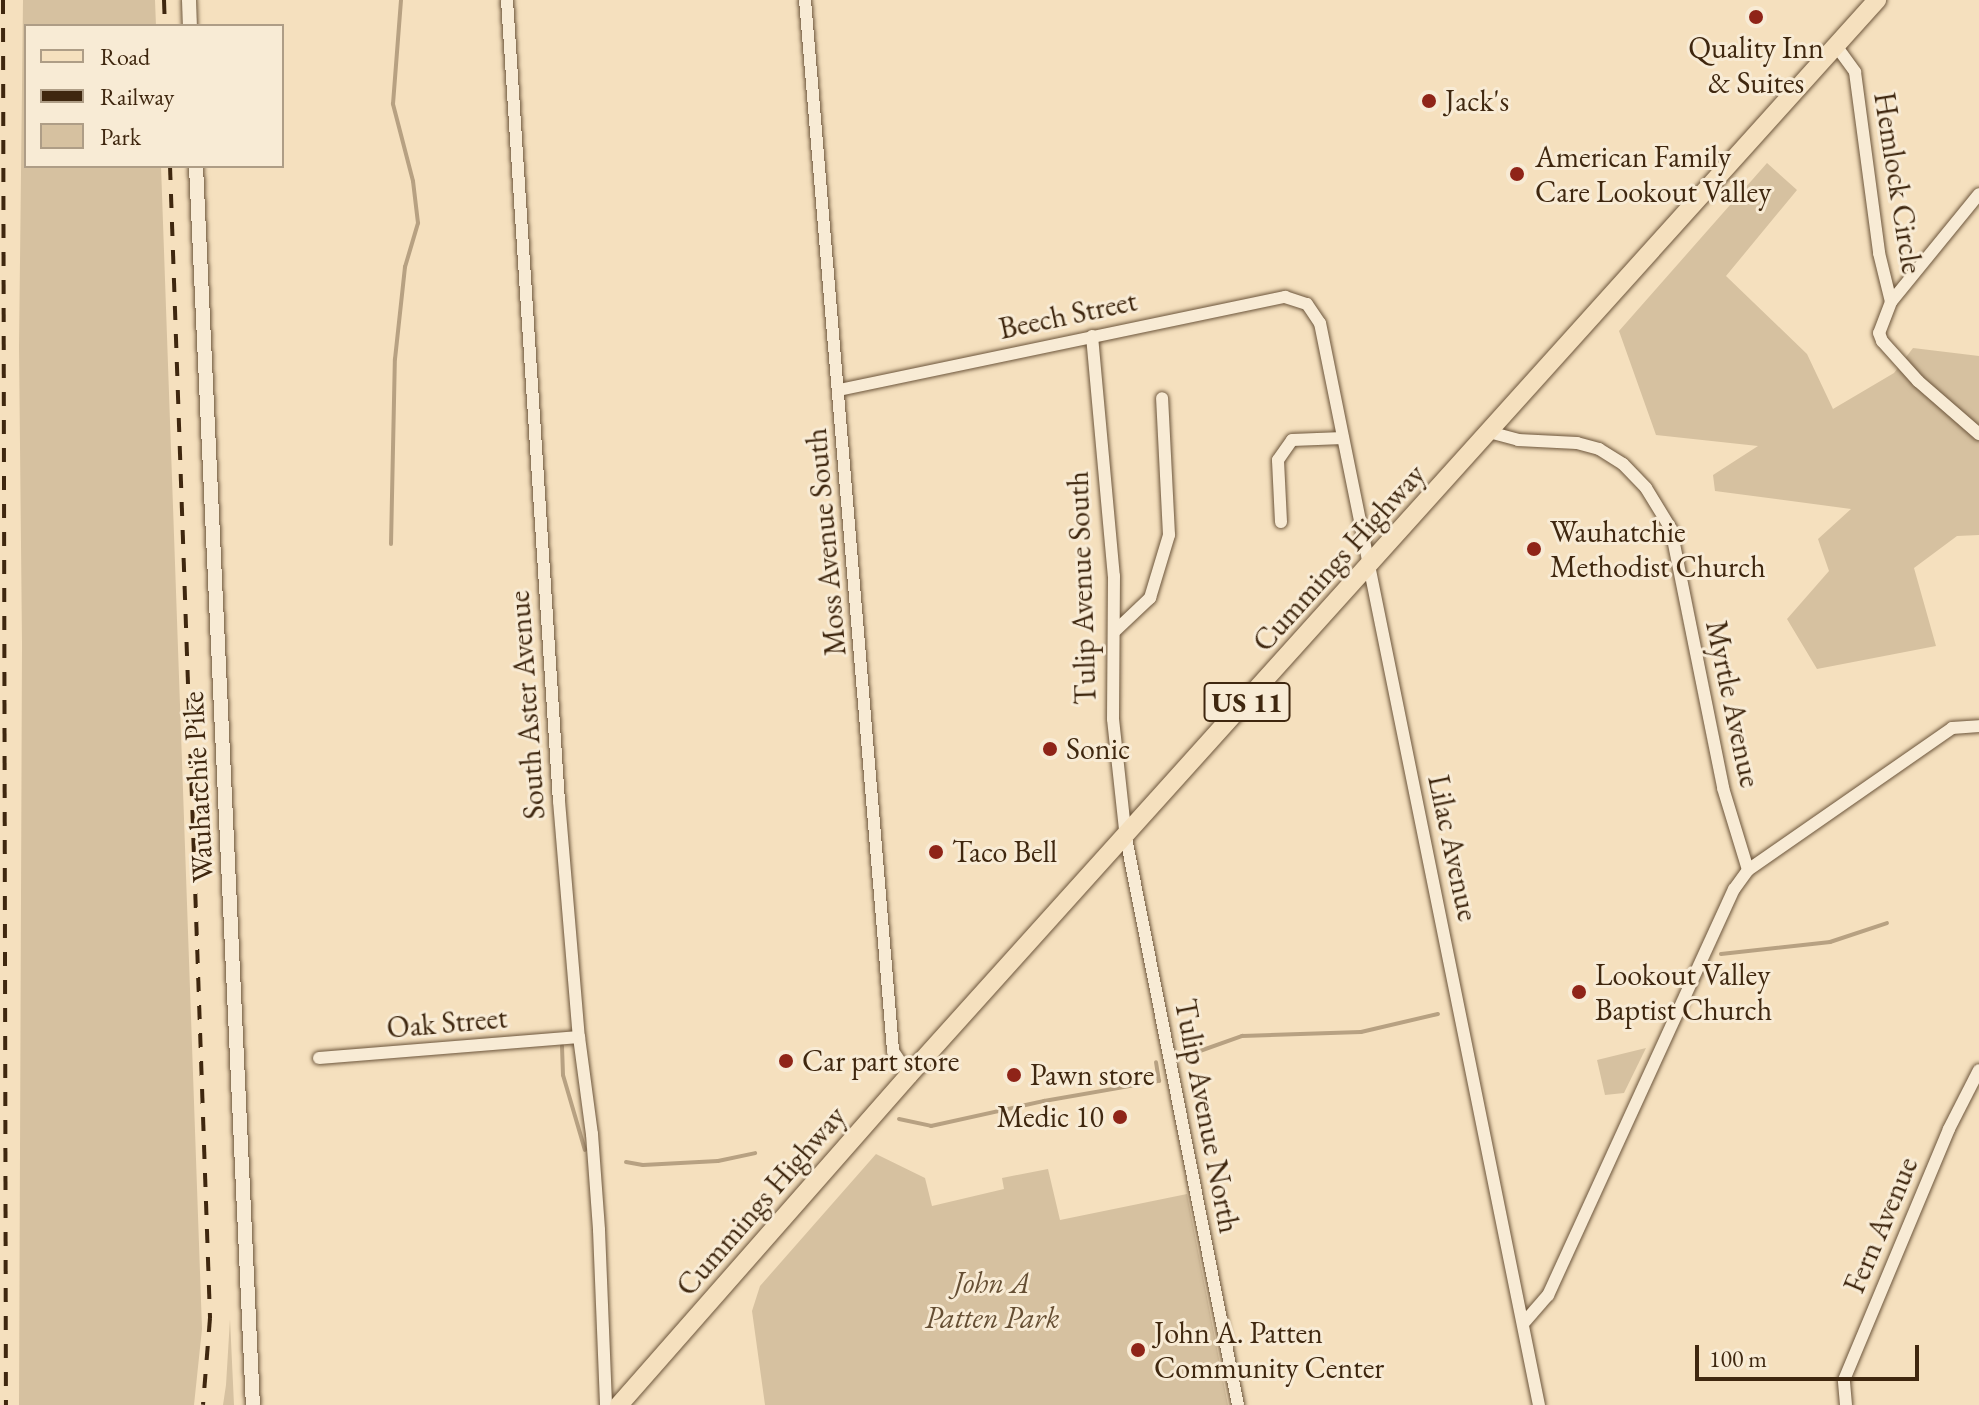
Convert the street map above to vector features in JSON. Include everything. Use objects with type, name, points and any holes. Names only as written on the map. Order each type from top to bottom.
[{"type":"main road","name":"Cummings Highway","points":[[619,1405],[909,1075],[1126,838],[1877,0]]},
{"type":"street","points":[[189,0],[190,24]]},
{"type":"street","name":"South Aster Avenue","points":[[507,0],[559,801],[597,1202],[606,1405]]},
{"type":"street","name":"Moss Avenue South","points":[[805,0],[893,1051],[909,1075]]},
{"type":"street","name":"Hemlock Circle","points":[[1837,47],[1855,72],[1877,240],[1891,302],[1879,333],[1882,341],[1918,381],[1979,434]]},
{"type":"street","name":"Wauhatchie Pike","points":[[196,168],[253,1405]]},
{"type":"street","points":[[1891,302],[1979,194]]},
{"type":"street","name":"Beech Street","points":[[839,390],[1285,297],[1307,304]]},
{"type":"street","name":"Lilac Avenue","points":[[1307,304],[1320,323],[1539,1405]]},
{"type":"street","name":"Tulip Avenue South","points":[[1092,336],[1114,576],[1113,719],[1126,838]]},
{"type":"street","points":[[1114,632],[1150,598],[1169,535],[1162,398]]},
{"type":"street","name":"Myrtle Avenue","points":[[1489,432],[1518,440],[1577,443],[1599,449],[1623,464],[1646,488],[1663,515],[1671,529],[1723,788],[1748,870]]},
{"type":"street","points":[[1281,522],[1278,460],[1292,440],[1343,438]]},
{"type":"street","points":[[1524,1323],[1548,1295],[1734,889],[1748,870],[1952,728],[1979,726]]},
{"type":"street","name":"Tulip Avenue North","points":[[1126,838],[1238,1405]]},
{"type":"street","name":"Oak Street","points":[[319,1058],[579,1037]]},
{"type":"street","name":"Fern Avenue","points":[[1846,1405],[1844,1380],[1949,1129],[1979,1070]]},
{"type":"green space","points":[[23,0],[155,0],[156,24],[24,24],[24,168],[161,168],[202,1329],[194,1405],[19,1405],[22,643],[19,347]]},
{"type":"green space","points":[[1767,163],[1797,190],[1726,276],[1807,354],[1833,409],[1894,373],[1913,348],[1979,356],[1979,535],[1957,536],[1914,568],[1936,646],[1817,669],[1787,619],[1829,571],[1818,539],[1851,509],[1715,491],[1713,475],[1758,446],[1656,435],[1619,331]]},
{"type":"green space","points":[[1646,1048],[1624,1093],[1605,1095],[1597,1060]]},
{"type":"green space","name":"John A Patten Park","points":[[876,1154],[925,1178],[932,1206],[1004,1189],[1002,1178],[1048,1169],[1060,1220],[1187,1194],[1228,1405],[765,1405],[752,1311],[760,1286]]},
{"type":"green space","points":[[230,1319],[234,1405],[223,1405],[226,1385]]},
{"type":"waterway","points":[[391,544],[395,359],[405,267],[418,223],[413,181],[393,104],[401,0]]},
{"type":"waterway","points":[[1721,954],[1830,942],[1887,923]]},
{"type":"waterway","points":[[1183,1057],[1242,1036],[1361,1032],[1438,1014]]},
{"type":"waterway","points":[[562,1046],[563,1075],[585,1150]]},
{"type":"waterway","points":[[899,1119],[931,1126],[1044,1101],[1159,1081],[1156,1062]]},
{"type":"waterway","points":[[626,1162],[643,1165],[718,1161],[755,1153]]},
{"type":"railway","points":[[3,0],[6,1405]]},
{"type":"railway","points":[[164,0],[165,24]]},
{"type":"railway","points":[[170,168],[210,1318],[203,1405]]},
{"type":"place","name":"Quality Inn & Suites","points":[[1756,17]]},
{"type":"place","name":"Jack's","points":[[1429,101]]},
{"type":"place","name":"American Family Care Lookout Valley","points":[[1517,174]]},
{"type":"place","name":"Wauhatchie Methodist Church","points":[[1534,549]]},
{"type":"place","name":"Sonic","points":[[1050,749]]},
{"type":"place","name":"Taco Bell","points":[[936,852]]},
{"type":"place","name":"Lookout Valley Baptist Church","points":[[1579,992]]},
{"type":"place","name":"Car part store","points":[[786,1061]]},
{"type":"place","name":"Pawn store","points":[[1014,1075]]},
{"type":"place","name":"Medic 10","points":[[1120,1117]]},
{"type":"place","name":"John A. Patten Community Center","points":[[1138,1350]]}]
